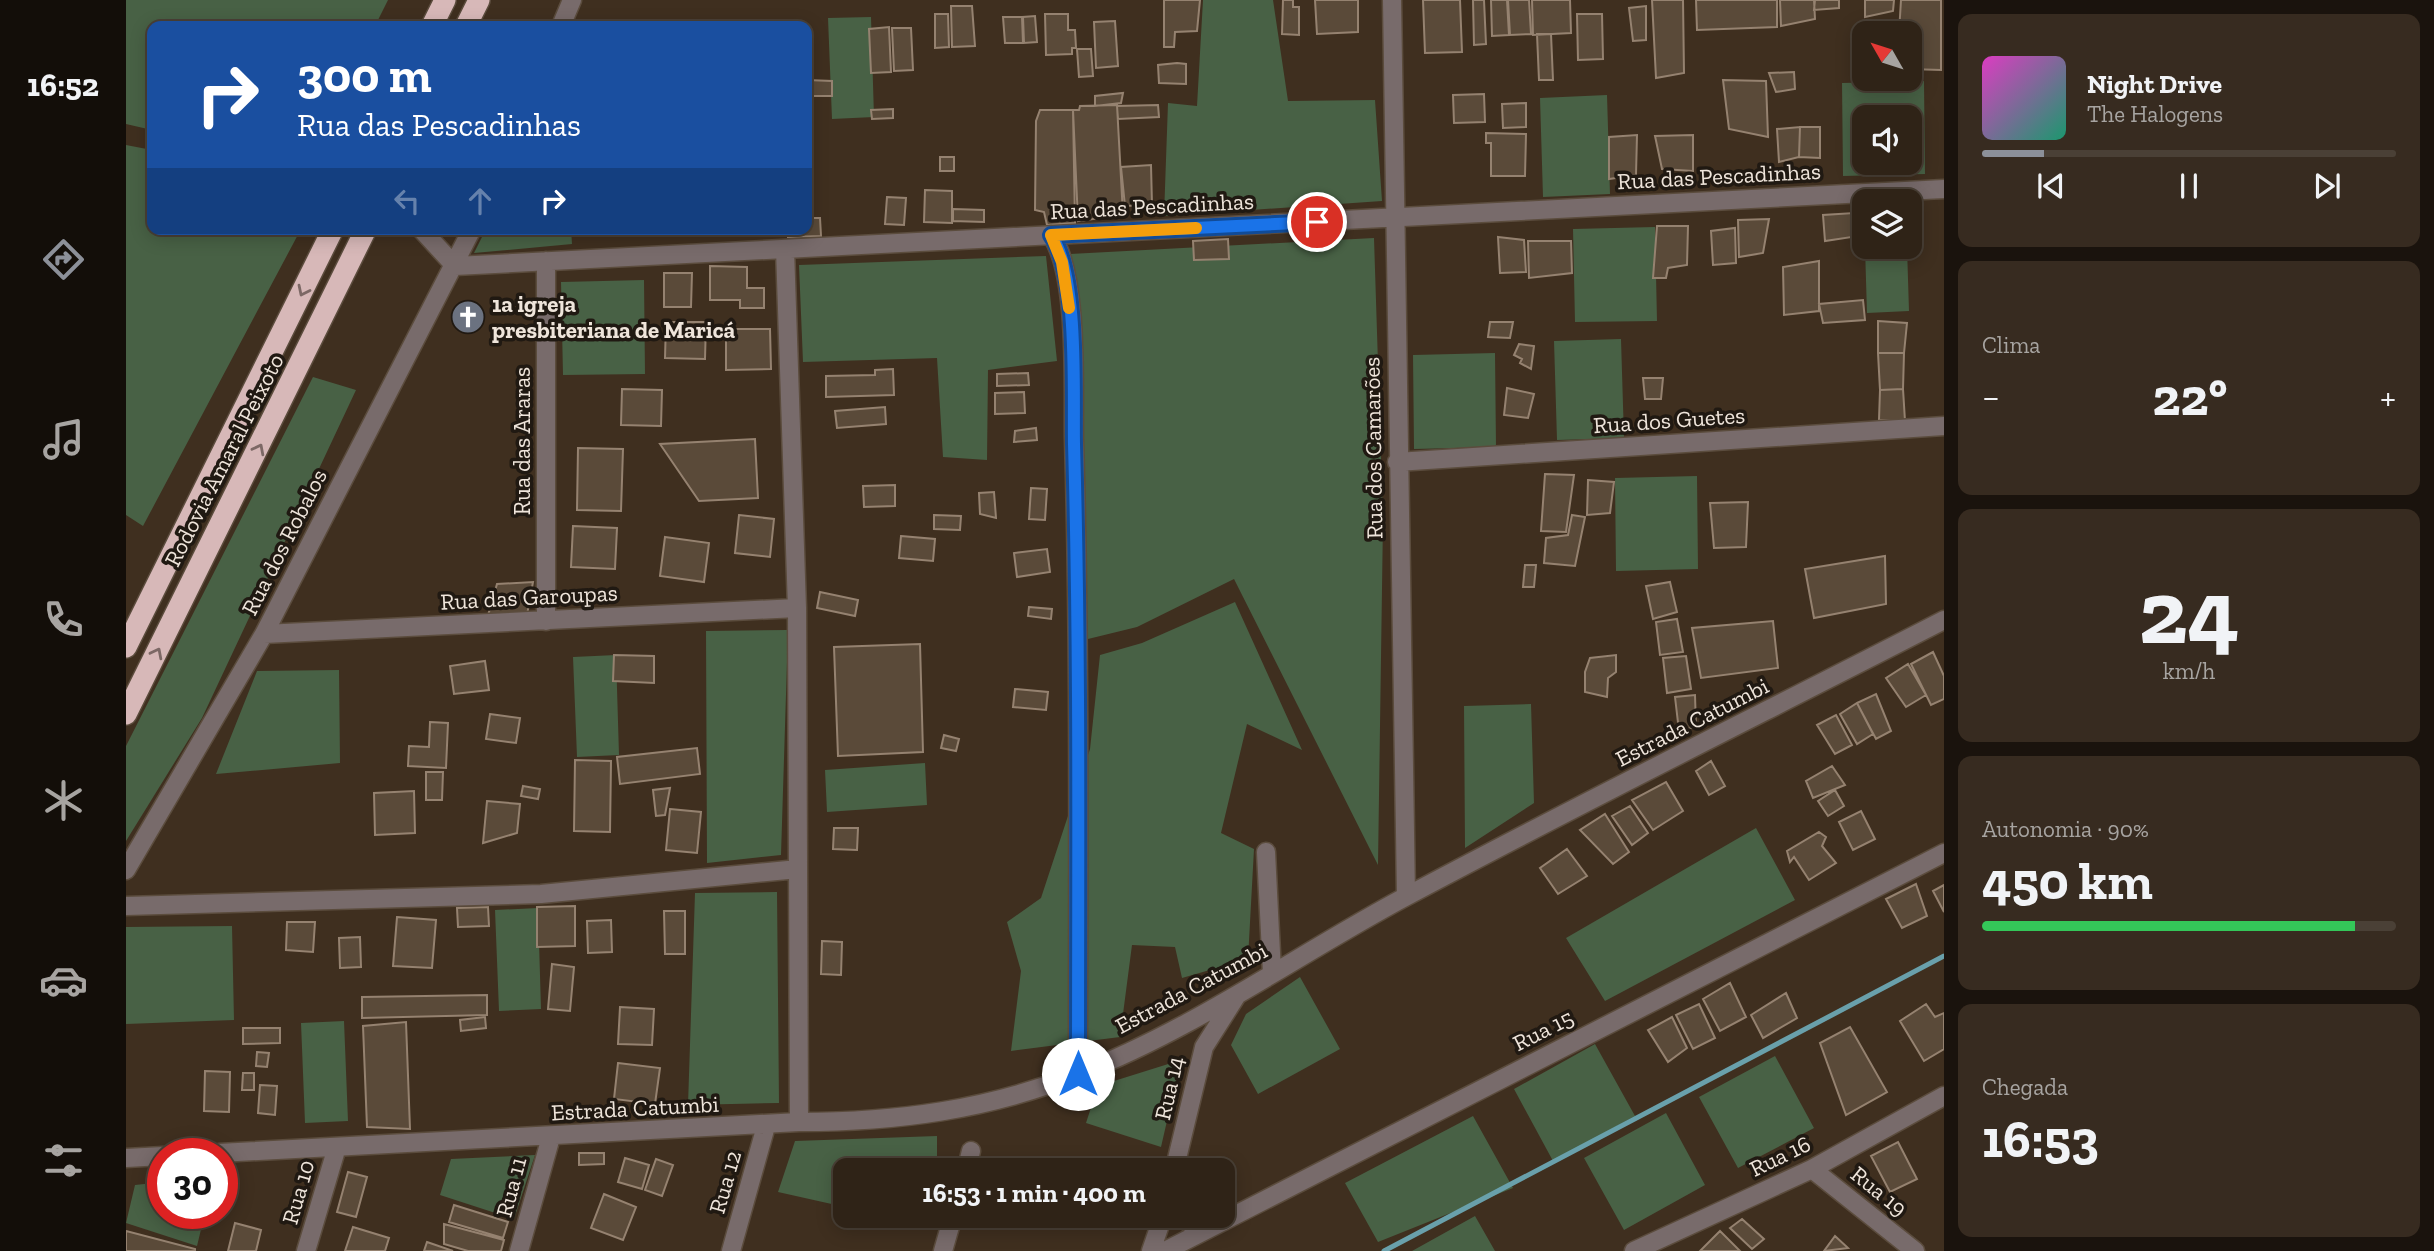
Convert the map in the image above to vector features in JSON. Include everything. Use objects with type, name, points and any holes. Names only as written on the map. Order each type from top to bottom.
[{"type":"highway","points":[[434,21],[445,0]]},
{"type":"highway","points":[[468,21],[479,0]]},
{"type":"highway","name":"Rodovia Amaral Peixoto","points":[[126,647],[330,235]]},
{"type":"highway","name":"Rodovia Amaral Peixoto","points":[[126,713],[363,235]]},
{"type":"street","points":[[563,21],[572,0]]},
{"type":"street","name":"Rua dos Camarões","points":[[1392,0],[1397,462],[1406,896]]},
{"type":"street","name":"Rua das Pescadinhas","points":[[455,266],[1944,189]]},
{"type":"street","points":[[427,235],[455,266]]},
{"type":"street","name":"Rua dos Robalos","points":[[126,870],[264,634],[469,235]]},
{"type":"street","points":[[1051,235],[1062,262],[1071,332],[1077,538],[1078,1074]]},
{"type":"street","points":[[785,249],[797,608],[799,1122]]},
{"type":"street","name":"Rua das Araras","points":[[546,261],[546,621]]},
{"type":"street","name":"Rua dos Guetes","points":[[1397,462],[1944,426]]},
{"type":"street","name":"Rua das Garoupas","points":[[264,634],[797,608]]},
{"type":"street","name":"Estrada Catumbi","points":[[238,1152],[766,1126],[799,1122],[873,1122],[912,1118],[1001,1099],[1078,1074],[1182,1025],[1406,896],[1944,620]]},
{"type":"street","points":[[1266,852],[1272,973]]},
{"type":"street","name":"Rua 15","points":[[1165,1251],[1944,853]]},
{"type":"street","points":[[126,906],[541,894],[798,869]]},
{"type":"street","points":[[1204,1047],[1239,992]]},
{"type":"street","name":"Rua 14","points":[[1177,1158],[1204,1047],[1182,1025]]},
{"type":"street","name":"Rua 16","points":[[1634,1251],[1812,1169],[1944,1097]]},
{"type":"street","name":"Rua 12","points":[[731,1251],[766,1126]]},
{"type":"street","name":"Rua 11","points":[[519,1251],[551,1137]]},
{"type":"street","name":"Rua 10","points":[[306,1251],[337,1147]]},
{"type":"street","points":[[969,1158],[971,1151]]},
{"type":"street","points":[[126,1158],[147,1157]]},
{"type":"street","name":"Rua 19","points":[[1812,1169],[1915,1251]]},
{"type":"street","points":[[943,1251],[950,1228]]},
{"type":"street","points":[[1151,1251],[1159,1228]]},
{"type":"street","points":[[1198,1228],[1203,1231]]},
{"type":"green space","points":[[126,0],[388,0],[378,21],[147,21],[147,129],[126,124]]},
{"type":"green space","points":[[1203,0],[1273,0],[1288,101],[1375,100],[1382,201],[1164,216],[1168,103],[1197,106]]},
{"type":"green space","points":[[871,17],[874,117],[832,119],[828,18]]},
{"type":"green space","points":[[1924,81],[1925,174],[1922,174],[1922,105],[1852,105],[1852,175],[1884,175],[1843,176],[1842,83],[1852,83],[1852,91],[1922,91]]},
{"type":"green space","points":[[1607,95],[1610,194],[1543,197],[1540,98]]},
{"type":"green space","points":[[126,145],[147,149],[147,235],[298,235],[143,526],[126,515]]},
{"type":"green space","points":[[1655,227],[1657,321],[1575,322],[1573,229]]},
{"type":"green space","points":[[483,235],[571,235],[572,244],[474,253]]},
{"type":"green space","points":[[1374,238],[1383,520],[1378,865],[1234,579],[1137,627],[1088,639],[1070,254]]},
{"type":"green space","points":[[1046,256],[1057,361],[988,370],[987,460],[943,457],[937,358],[803,362],[799,265]]},
{"type":"green space","points":[[1865,259],[1907,259],[1909,311],[1867,313]]},
{"type":"green space","points":[[644,280],[645,374],[563,375],[561,282]]},
{"type":"green space","points":[[1621,339],[1624,438],[1557,440],[1554,341]]},
{"type":"green space","points":[[1495,353],[1496,447],[1414,449],[1413,355]]},
{"type":"green space","points":[[313,377],[356,390],[202,718],[126,841],[126,746]]},
{"type":"green space","points":[[1697,476],[1698,569],[1616,571],[1615,478]]},
{"type":"green space","points":[[1235,602],[1302,750],[1247,724],[1221,833],[1254,849],[1248,959],[1182,978],[1175,947],[1132,945],[1120,1037],[1011,1051],[1021,971],[1007,922],[1041,898],[1090,749],[1100,655],[1142,643]]},
{"type":"green space","points":[[788,630],[781,855],[707,863],[706,631]]},
{"type":"green space","points":[[616,655],[619,755],[577,757],[573,657]]},
{"type":"green space","points":[[339,670],[340,763],[216,774],[257,671]]},
{"type":"green space","points":[[1531,704],[1534,803],[1465,848],[1464,706]]},
{"type":"green space","points":[[925,763],[927,805],[827,812],[825,770]]},
{"type":"green space","points":[[1756,828],[1795,900],[1605,1001],[1566,938]]},
{"type":"green space","points":[[777,892],[779,1103],[688,1105],[695,893]]},
{"type":"green space","points":[[538,908],[541,1009],[499,1011],[495,910]]},
{"type":"green space","points":[[232,926],[234,1020],[126,1024],[126,927]]},
{"type":"green space","points":[[1300,977],[1340,1049],[1258,1094],[1231,1045],[1246,1014]]},
{"type":"green space","points":[[344,1021],[348,1121],[305,1123],[301,1023]]},
{"type":"green space","points":[[1595,1044],[1635,1116],[1553,1161],[1514,1089]]},
{"type":"green space","points":[[1775,1056],[1814,1128],[1738,1168],[1699,1097]]},
{"type":"green space","points":[[1181,1060],[1161,1147],[1086,1123],[1098,1086]]},
{"type":"green space","points":[[1666,1113],[1705,1185],[1624,1230],[1584,1158]]},
{"type":"green space","points":[[1473,1116],[1513,1188],[1378,1242],[1345,1183]]},
{"type":"green space","points":[[937,1136],[937,1158],[833,1158],[833,1204],[778,1192],[795,1141]]},
{"type":"green space","points":[[535,1155],[514,1219],[440,1195],[451,1159]]},
{"type":"green space","points":[[147,1184],[147,1229],[201,1229],[197,1246],[126,1223],[135,1185]]},
{"type":"green space","points":[[1475,1216],[1495,1251],[1412,1251]]},
{"type":"building","points":[[1164,0],[1200,0],[1197,31],[1175,32],[1174,47],[1164,47]]},
{"type":"building","points":[[1283,0],[1293,0],[1293,7],[1299,7],[1299,35],[1282,34]]},
{"type":"building","points":[[1315,0],[1358,0],[1358,32],[1317,34]]},
{"type":"building","points":[[1423,0],[1460,0],[1462,52],[1425,53]]},
{"type":"building","points":[[1473,0],[1484,0],[1486,44],[1474,45]]},
{"type":"building","points":[[1491,0],[1507,0],[1509,35],[1492,36]]},
{"type":"building","points":[[1508,0],[1529,0],[1531,34],[1510,35]]},
{"type":"building","points":[[1532,0],[1570,0],[1571,33],[1533,35]]},
{"type":"building","points":[[1652,0],[1683,0],[1684,73],[1656,78]]},
{"type":"building","points":[[1696,0],[1777,0],[1777,27],[1697,30]]},
{"type":"building","points":[[1780,0],[1814,0],[1815,19],[1781,26]]},
{"type":"building","points":[[1815,0],[1839,0],[1839,8],[1814,10]]},
{"type":"building","points":[[1865,0],[1894,0],[1893,11],[1865,17]]},
{"type":"building","points":[[1901,0],[1941,0],[1941,70],[1922,69],[1922,21],[1900,21]]},
{"type":"building","points":[[951,6],[972,6],[975,46],[952,47]]},
{"type":"building","points":[[1646,6],[1646,40],[1633,41],[1629,8]]},
{"type":"building","points":[[935,14],[948,14],[949,47],[935,48]]},
{"type":"building","points":[[1045,14],[1068,14],[1068,30],[1075,30],[1076,48],[1072,48],[1072,54],[1046,55]]},
{"type":"building","points":[[1577,14],[1602,14],[1603,59],[1578,60]]},
{"type":"building","points":[[1035,16],[1037,42],[1024,43],[1023,17]]},
{"type":"building","points":[[1003,17],[1022,17],[1023,43],[1005,43]]},
{"type":"building","points":[[1115,21],[1118,66],[1096,68],[1094,22]]},
{"type":"building","points":[[889,27],[891,72],[871,73],[869,29]]},
{"type":"building","points":[[892,28],[911,28],[913,70],[894,71]]},
{"type":"building","points":[[1537,34],[1551,34],[1553,80],[1539,80]]},
{"type":"building","points":[[1077,49],[1091,49],[1093,76],[1079,77]]},
{"type":"building","points":[[1186,64],[1186,84],[1159,83],[1158,65]]},
{"type":"building","points":[[1794,72],[1795,89],[1776,92],[1769,73]]},
{"type":"building","points":[[812,80],[832,81],[832,96],[812,96]]},
{"type":"building","points":[[1723,80],[1766,81],[1768,137],[1729,129]]},
{"type":"building","points":[[1123,93],[1121,103],[1095,106],[1095,96]]},
{"type":"building","points":[[1484,94],[1485,122],[1454,123],[1453,95]]},
{"type":"building","points":[[1526,103],[1526,127],[1503,128],[1502,104]]},
{"type":"building","points":[[1117,105],[1123,215],[1078,221],[1073,110],[1079,110],[1080,106]]},
{"type":"building","points":[[1158,105],[1159,117],[1118,119],[1117,106]]},
{"type":"building","points":[[893,109],[893,118],[872,119],[871,110]]},
{"type":"building","points":[[1040,110],[1073,110],[1075,223],[1047,225],[1044,212],[1035,210],[1036,121]]},
{"type":"building","points":[[1800,127],[1799,157],[1779,162],[1777,129]]},
{"type":"building","points":[[1800,127],[1820,127],[1820,158],[1799,157]]},
{"type":"building","points":[[1486,133],[1526,134],[1525,176],[1491,176],[1491,143],[1486,143]]},
{"type":"building","points":[[1637,135],[1636,175],[1609,179],[1609,137]]},
{"type":"building","points":[[1693,135],[1693,171],[1662,169],[1655,136]]},
{"type":"building","points":[[940,157],[954,157],[954,171],[940,171]]},
{"type":"building","points":[[1151,165],[1152,205],[1125,206],[1121,167]]},
{"type":"building","points":[[925,190],[952,191],[952,223],[924,222]]},
{"type":"building","points":[[887,197],[906,198],[904,225],[885,224]]},
{"type":"building","points":[[953,209],[984,210],[984,222],[953,221]]},
{"type":"building","points":[[1852,213],[1852,237],[1825,241],[1823,215]]},
{"type":"building","points":[[812,218],[820,218],[821,236],[788,237],[812,235]]},
{"type":"building","points":[[1769,219],[1763,253],[1739,257],[1738,220]]},
{"type":"building","points":[[1657,226],[1688,226],[1687,265],[1668,268],[1666,278],[1653,278]]},
{"type":"building","points":[[1735,228],[1736,263],[1713,265],[1711,231]]},
{"type":"building","points":[[1498,237],[1524,240],[1526,272],[1500,273]]},
{"type":"building","points":[[1228,239],[1229,259],[1194,260],[1193,241]]},
{"type":"building","points":[[1528,241],[1571,241],[1572,273],[1529,278]]},
{"type":"building","points":[[1819,261],[1819,311],[1784,315],[1783,267]]},
{"type":"building","points":[[710,266],[747,267],[747,288],[764,288],[764,308],[740,308],[740,300],[710,300]]},
{"type":"building","points":[[664,273],[692,273],[691,307],[664,307]]},
{"type":"building","points":[[1863,300],[1865,320],[1823,323],[1819,304]]},
{"type":"building","points":[[1878,321],[1907,323],[1904,353],[1878,353]]},
{"type":"building","points":[[666,322],[706,322],[705,359],[665,358]]},
{"type":"building","points":[[1490,322],[1513,322],[1510,338],[1488,337]]},
{"type":"building","points":[[726,329],[770,329],[771,369],[726,370]]},
{"type":"building","points":[[1519,344],[1534,346],[1531,369],[1520,363],[1522,359],[1514,355]]},
{"type":"building","points":[[1878,353],[1904,353],[1903,389],[1880,390]]},
{"type":"building","points":[[893,369],[894,395],[826,397],[826,376],[875,375],[875,370]]},
{"type":"building","points":[[1028,373],[1029,385],[997,386],[997,374]]},
{"type":"building","points":[[1643,378],[1663,378],[1661,399],[1645,399]]},
{"type":"building","points":[[1507,388],[1534,394],[1528,418],[1504,415]]},
{"type":"building","points":[[622,389],[662,390],[661,426],[621,425]]},
{"type":"building","points":[[1903,389],[1905,421],[1879,420],[1880,390]]},
{"type":"building","points":[[1024,392],[1025,413],[995,414],[995,393]]},
{"type":"building","points":[[885,407],[886,424],[837,428],[835,411]]},
{"type":"building","points":[[1036,428],[1037,440],[1014,442],[1015,431]]},
{"type":"building","points":[[755,439],[758,498],[699,501],[660,444]]},
{"type":"building","points":[[578,448],[623,449],[621,511],[577,510]]},
{"type":"building","points":[[1545,474],[1574,475],[1566,532],[1541,531]]},
{"type":"building","points":[[1588,480],[1614,482],[1610,513],[1587,515]]},
{"type":"building","points":[[895,485],[895,506],[864,507],[863,486]]},
{"type":"building","points":[[1031,488],[1047,489],[1045,520],[1029,519]]},
{"type":"building","points":[[994,492],[996,518],[980,514],[979,493]]},
{"type":"building","points":[[1748,502],[1746,547],[1714,548],[1710,503]]},
{"type":"building","points":[[739,515],[774,519],[770,557],[735,553]]},
{"type":"building","points":[[934,515],[961,516],[960,530],[934,529]]},
{"type":"building","points":[[1572,515],[1585,517],[1575,566],[1544,563],[1546,538],[1568,535]]},
{"type":"building","points":[[573,526],[617,528],[615,569],[571,567]]},
{"type":"building","points":[[901,536],[935,539],[933,561],[899,558]]},
{"type":"building","points":[[665,537],[709,543],[704,582],[660,576]]},
{"type":"building","points":[[1047,549],[1050,572],[1017,577],[1014,553]]},
{"type":"building","points":[[1885,556],[1886,604],[1814,618],[1805,569]]},
{"type":"building","points":[[1525,565],[1536,565],[1534,587],[1523,587]]},
{"type":"building","points":[[533,582],[527,615],[487,619],[497,584]]},
{"type":"building","points":[[1670,582],[1677,612],[1653,619],[1646,586]]},
{"type":"building","points":[[820,592],[858,600],[855,616],[817,608]]},
{"type":"building","points":[[1029,607],[1052,609],[1051,619],[1028,616]]},
{"type":"building","points":[[1677,619],[1683,652],[1660,655],[1656,622]]},
{"type":"building","points":[[1773,621],[1778,668],[1701,678],[1692,628]]},
{"type":"building","points":[[920,644],[923,752],[838,756],[834,647]]},
{"type":"building","points":[[1933,652],[1944,676],[1944,699],[1931,705],[1911,664]]},
{"type":"building","points":[[614,655],[654,656],[654,683],[613,681]]},
{"type":"building","points":[[1616,655],[1616,672],[1608,678],[1607,697],[1585,692],[1585,672],[1590,658]]},
{"type":"building","points":[[1686,656],[1691,689],[1667,693],[1663,658]]},
{"type":"building","points":[[485,661],[489,690],[454,694],[450,666]]},
{"type":"building","points":[[1908,664],[1926,695],[1906,707],[1886,678]]},
{"type":"building","points":[[1015,689],[1048,692],[1046,710],[1013,707]]},
{"type":"building","points":[[1876,694],[1891,731],[1876,739],[1857,703]]},
{"type":"building","points":[[1695,695],[1696,727],[1679,731],[1675,697]]},
{"type":"building","points":[[1857,703],[1873,734],[1857,744],[1840,714]]},
{"type":"building","points":[[490,714],[520,718],[516,743],[486,739]]},
{"type":"building","points":[[1836,715],[1852,745],[1835,754],[1817,725]]},
{"type":"building","points":[[430,722],[448,723],[446,768],[408,766],[409,746],[429,747]]},
{"type":"building","points":[[944,735],[959,739],[956,751],[941,748]]},
{"type":"building","points":[[697,748],[700,774],[620,784],[617,757]]},
{"type":"building","points":[[575,760],[611,761],[610,832],[574,831]]},
{"type":"building","points":[[1711,761],[1725,786],[1709,795],[1696,771]]},
{"type":"building","points":[[1832,766],[1845,785],[1813,798],[1806,781]]},
{"type":"building","points":[[426,772],[443,772],[442,800],[426,800]]},
{"type":"building","points":[[1666,782],[1683,811],[1653,830],[1632,800]]},
{"type":"building","points":[[523,786],[540,789],[538,799],[521,796]]},
{"type":"building","points":[[670,788],[665,815],[656,816],[653,790]]},
{"type":"building","points":[[1835,790],[1844,806],[1828,816],[1818,801]]},
{"type":"building","points":[[414,791],[415,833],[375,835],[374,793]]},
{"type":"building","points":[[487,801],[520,804],[517,833],[483,843]]},
{"type":"building","points":[[1630,806],[1648,833],[1632,845],[1612,816]]},
{"type":"building","points":[[670,809],[701,812],[697,853],[666,850]]},
{"type":"building","points":[[1861,811],[1875,839],[1853,850],[1839,822]]},
{"type":"building","points":[[1605,814],[1629,852],[1613,864],[1580,830]]},
{"type":"building","points":[[834,828],[858,828],[857,850],[833,849]]},
{"type":"building","points":[[1819,832],[1826,837],[1822,846],[1836,863],[1809,880],[1794,857],[1790,862],[1787,851]]},
{"type":"building","points":[[1567,849],[1587,876],[1558,894],[1540,868]]},
{"type":"building","points":[[1916,884],[1927,916],[1902,928],[1886,899]]},
{"type":"building","points":[[1944,885],[1944,912],[1933,891]]},
{"type":"building","points":[[575,906],[575,946],[537,947],[537,907]]},
{"type":"building","points":[[488,907],[489,926],[458,927],[457,908]]},
{"type":"building","points":[[664,911],[685,911],[685,954],[665,954]]},
{"type":"building","points":[[397,917],[436,920],[432,968],[393,966]]},
{"type":"building","points":[[611,920],[612,952],[588,953],[587,921]]},
{"type":"building","points":[[287,922],[315,922],[313,952],[286,950]]},
{"type":"building","points":[[360,937],[361,967],[340,968],[339,938]]},
{"type":"building","points":[[822,941],[842,942],[841,975],[821,974]]},
{"type":"building","points":[[552,964],[574,967],[570,1011],[548,1009]]},
{"type":"building","points":[[1730,983],[1746,1017],[1720,1031],[1703,999]]},
{"type":"building","points":[[1786,993],[1797,1018],[1763,1038],[1751,1015]]},
{"type":"building","points":[[487,995],[487,1015],[362,1018],[362,997]]},
{"type":"building","points":[[1699,1004],[1715,1038],[1693,1049],[1676,1015]]},
{"type":"building","points":[[1926,1004],[1935,1017],[1944,1013],[1944,1049],[1924,1061],[1900,1021]]},
{"type":"building","points":[[620,1007],[654,1009],[652,1045],[618,1044]]},
{"type":"building","points":[[485,1017],[486,1028],[461,1031],[460,1020]]},
{"type":"building","points":[[1672,1017],[1687,1048],[1668,1062],[1648,1030]]},
{"type":"building","points":[[406,1022],[410,1129],[367,1127],[363,1026]]},
{"type":"building","points":[[1850,1027],[1887,1092],[1846,1115],[1820,1043]]},
{"type":"building","points":[[243,1028],[280,1028],[280,1043],[243,1044]]},
{"type":"building","points":[[257,1052],[269,1053],[267,1067],[256,1066]]},
{"type":"building","points":[[618,1063],[660,1068],[655,1104],[614,1099]]},
{"type":"building","points":[[205,1071],[230,1072],[229,1112],[204,1111]]},
{"type":"building","points":[[243,1073],[254,1073],[254,1090],[242,1090]]},
{"type":"building","points":[[260,1085],[277,1086],[275,1115],[258,1113]]},
{"type":"building","points":[[1898,1142],[1917,1179],[1890,1192],[1871,1156]]},
{"type":"building","points":[[579,1153],[604,1153],[604,1164],[579,1165]]},
{"type":"building","points":[[625,1158],[649,1165],[642,1189],[618,1182]]},
{"type":"building","points":[[656,1159],[673,1165],[662,1196],[645,1190]]},
{"type":"building","points":[[348,1172],[367,1177],[356,1217],[337,1212]]},
{"type":"building","points":[[604,1194],[636,1207],[623,1240],[591,1228]]},
{"type":"building","points":[[454,1205],[508,1222],[503,1238],[449,1222]]},
{"type":"building","points":[[1742,1219],[1764,1239],[1752,1249],[1730,1228]]},
{"type":"building","points":[[238,1224],[261,1230],[256,1251],[228,1251],[234,1229],[238,1229]]},
{"type":"building","points":[[444,1224],[504,1240],[501,1251],[468,1251],[444,1244]]},
{"type":"building","points":[[353,1227],[389,1238],[385,1251],[345,1251]]},
{"type":"building","points":[[126,1231],[195,1249],[195,1251],[126,1251]]},
{"type":"building","points":[[1720,1231],[1740,1251],[1700,1251]]},
{"type":"building","points":[[1835,1236],[1848,1248],[1824,1251]]},
{"type":"building","points":[[427,1242],[453,1251],[424,1251]]},
{"type":"waterway","points":[[1384,1251],[1944,956]]},
{"type":"slow traffic","points":[[1069,308],[1062,262],[1051,235],[1196,228]]},
{"type":"place","name":"1a igreja presbiteriana de Maricá","points":[[468,317]]},
{"type":"route","points":[[1078,1074],[1077,538],[1071,332],[1068,289],[1062,262],[1051,235],[1317,222]]}]
